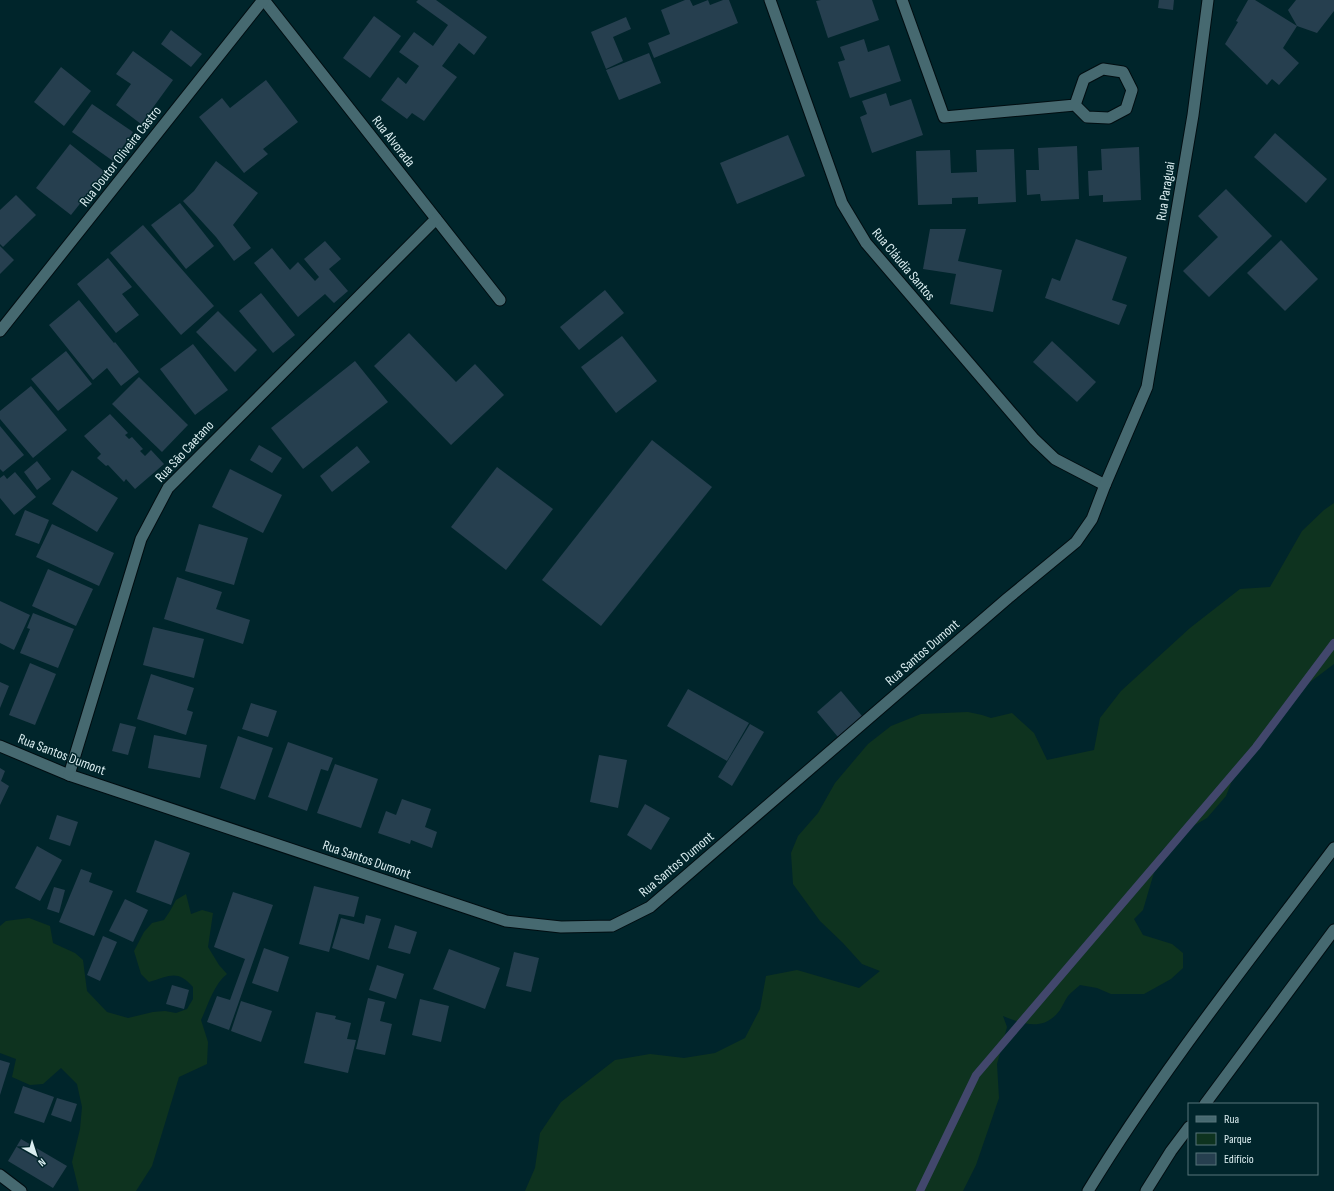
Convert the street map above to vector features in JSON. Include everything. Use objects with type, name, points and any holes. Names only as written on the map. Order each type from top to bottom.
[{"type":"street","name":"Rua Alvorada","points":[[264,0],[500,300]]},
{"type":"street","name":"Rua Doutor Oliveira Castro","points":[[0,331],[264,0]]},
{"type":"street","name":"Rua Cláudia Santos","points":[[770,0],[842,203],[866,243],[1034,439],[1055,459],[1105,485]]},
{"type":"street","points":[[902,0],[944,117],[1075,105]]},
{"type":"street","name":"Rua Paraguai","points":[[1147,387],[1192,115],[1208,0]]},
{"type":"street","points":[[1103,69],[1123,72],[1132,90],[1126,109],[1109,118],[1087,117],[1075,105],[1084,79],[1103,69]]},
{"type":"street","name":"Rua São Caetano","points":[[69,775],[142,539],[168,488],[436,219]]},
{"type":"street","name":"Rua Santos Dumont","points":[[0,746],[69,775],[506,921],[561,927],[612,926],[650,907],[1008,598],[1076,542],[1092,519],[1147,387]]},
{"type":"street","points":[[1088,1191],[1114,1150],[1186,1045],[1334,848]]},
{"type":"street","points":[[1206,1103],[1334,930]]},
{"type":"street","points":[[1146,1191],[1171,1151],[1188,1128]]},
{"type":"street","points":[[0,1175],[21,1191]]},
{"type":"green space","points":[[1334,503],[1334,664],[1301,689],[1256,747],[1237,768],[1226,796],[1207,818],[1181,833],[1160,852],[1143,910],[1134,919],[1143,935],[1172,944],[1183,953],[1183,968],[1171,979],[1144,994],[1111,994],[1097,988],[1080,985],[1068,996],[1054,1017],[1040,1024],[1018,1022],[1003,1016],[1007,1027],[997,1064],[999,1098],[976,1165],[963,1191],[525,1191],[535,1168],[540,1133],[561,1102],[615,1060],[650,1054],[684,1058],[715,1053],[745,1038],[760,1009],[766,976],[797,970],[859,988],[880,971],[862,964],[820,921],[793,884],[791,853],[798,836],[818,813],[835,783],[868,744],[891,726],[921,714],[968,712],[991,718],[1012,713],[1034,733],[1047,760],[1094,750],[1100,718],[1121,691],[1190,628],[1240,589],[1270,587],[1302,531],[1324,510]]},
{"type":"green space","points":[[186,894],[191,914],[202,910],[213,913],[208,947],[219,965],[227,974],[218,983],[201,1020],[208,1042],[207,1064],[179,1077],[152,1166],[136,1191],[79,1191],[72,1162],[80,1129],[82,1107],[77,1084],[61,1068],[43,1084],[30,1085],[12,1077],[16,1059],[0,1053],[0,926],[6,921],[29,918],[50,926],[53,943],[75,953],[83,960],[87,991],[107,1012],[128,1018],[153,1012],[165,1011],[176,1013],[187,1009],[193,999],[193,987],[187,981],[178,976],[168,976],[149,982],[141,974],[134,951],[144,932],[152,923],[164,920],[176,900]]},
{"type":"building","points":[[418,0],[436,0],[487,37],[474,55],[459,43],[442,66],[457,77],[424,121],[412,113],[407,119],[381,100],[398,77],[406,84],[419,66],[399,52],[414,32],[433,46],[448,25],[416,2]]},
{"type":"building","points":[[685,0],[690,0],[693,6],[708,0],[710,5],[723,0],[729,0],[738,23],[654,58],[648,43],[670,34],[661,10]]},
{"type":"building","points":[[872,0],[879,20],[828,38],[816,1]]},
{"type":"building","points":[[1159,0],[1174,0],[1173,10],[1158,8]]},
{"type":"building","points":[[1248,0],[1255,0],[1297,26],[1283,48],[1299,63],[1279,85],[1272,79],[1267,85],[1225,44],[1238,22],[1236,21]]},
{"type":"building","points":[[1296,0],[1334,0],[1334,11],[1317,33],[1297,26],[1288,10]]},
{"type":"building","points":[[374,16],[401,36],[370,78],[343,58]]},
{"type":"building","points":[[626,17],[631,29],[613,37],[623,61],[606,69],[591,32]]},
{"type":"building","points":[[171,30],[202,54],[191,67],[161,44]]},
{"type":"building","points":[[864,39],[868,52],[889,45],[901,81],[850,98],[838,62],[845,60],[840,47]]},
{"type":"building","points":[[133,51],[173,80],[141,124],[116,105],[131,84],[116,74]]},
{"type":"building","points":[[649,53],[661,83],[619,100],[606,70]]},
{"type":"building","points":[[61,67],[91,91],[64,126],[34,102]]},
{"type":"building","points":[[266,80],[298,122],[263,149],[268,154],[244,173],[199,117],[222,98],[230,108]]},
{"type":"building","points":[[886,93],[890,106],[911,99],[923,135],[872,153],[860,117],[867,114],[862,101]]},
{"type":"building","points":[[92,104],[133,132],[113,161],[72,132]]},
{"type":"building","points":[[1275,133],[1327,179],[1306,203],[1254,157]]},
{"type":"building","points":[[788,135],[805,176],[737,204],[720,163]]},
{"type":"building","points":[[70,144],[105,172],[71,215],[36,188]]},
{"type":"building","points":[[1077,146],[1079,199],[1041,201],[1040,194],[1027,195],[1026,170],[1039,170],[1038,148]]},
{"type":"building","points":[[1139,147],[1141,200],[1103,202],[1103,195],[1089,196],[1088,171],[1102,170],[1101,149]]},
{"type":"building","points":[[1014,149],[1016,202],[978,204],[978,197],[952,198],[952,204],[918,205],[916,151],[950,150],[951,173],[977,172],[976,150]]},
{"type":"building","points":[[216,161],[258,193],[233,225],[251,248],[234,261],[216,237],[183,201],[194,191]]},
{"type":"building","points":[[1226,189],[1272,236],[1209,297],[1183,271],[1218,237],[1198,216]]},
{"type":"building","points":[[16,195],[36,215],[3,247],[0,244],[0,210]]},
{"type":"building","points":[[180,203],[214,246],[186,269],[151,225]]},
{"type":"building","points":[[143,225],[214,306],[181,335],[110,253]]},
{"type":"building","points":[[930,229],[966,229],[958,261],[1002,270],[993,312],[950,304],[956,274],[923,269]]},
{"type":"building","points":[[1076,239],[1127,257],[1112,300],[1127,305],[1119,325],[1045,298],[1052,278],[1060,281]]},
{"type":"building","points":[[1281,240],[1318,279],[1285,311],[1247,273]]},
{"type":"building","points":[[325,241],[341,259],[329,269],[348,291],[334,303],[325,294],[298,317],[254,263],[272,248],[290,270],[298,262],[315,281],[319,277],[304,259]]},
{"type":"building","points":[[0,246],[14,260],[0,274]]},
{"type":"building","points":[[108,258],[132,287],[122,294],[139,315],[116,333],[77,284]]},
{"type":"building","points":[[605,290],[624,313],[579,350],[560,327]]},
{"type":"building","points":[[261,293],[295,335],[273,353],[239,311]]},
{"type":"building","points":[[79,300],[139,372],[121,386],[107,368],[93,380],[49,325]]},
{"type":"building","points":[[218,311],[257,350],[235,372],[196,332]]},
{"type":"building","points":[[409,333],[456,382],[475,364],[504,395],[451,445],[374,366]]},
{"type":"building","points":[[622,336],[657,381],[616,413],[581,367]]},
{"type":"building","points":[[1052,341],[1096,382],[1077,402],[1033,362]]},
{"type":"building","points":[[193,344],[228,390],[195,415],[160,369]]},
{"type":"building","points":[[66,351],[92,384],[58,411],[31,379]]},
{"type":"building","points":[[355,361],[388,402],[303,469],[271,428]]},
{"type":"building","points":[[139,377],[188,425],[162,452],[112,404]]},
{"type":"building","points":[[31,386],[67,430],[33,458],[0,419],[0,411]]},
{"type":"building","points":[[110,414],[128,433],[125,435],[129,439],[132,437],[143,449],[140,451],[145,456],[151,450],[164,464],[135,489],[126,479],[124,482],[108,465],[106,466],[97,458],[101,454],[84,436]]},
{"type":"building","points":[[0,426],[24,455],[3,472],[0,469]]},
{"type":"building","points":[[652,440],[712,487],[601,626],[542,580]]},
{"type":"building","points":[[259,445],[282,458],[272,473],[250,460]]},
{"type":"building","points":[[357,446],[370,462],[332,492],[320,476]]},
{"type":"building","points":[[37,461],[51,479],[37,490],[24,472]]},
{"type":"building","points":[[497,467],[553,509],[506,570],[451,527]]},
{"type":"building","points":[[230,469],[282,495],[263,533],[212,507]]},
{"type":"building","points":[[72,470],[118,498],[97,532],[52,504]]},
{"type":"building","points":[[15,472],[36,497],[14,515],[0,498],[0,478],[4,475],[7,479]]},
{"type":"building","points":[[25,510],[49,520],[39,544],[15,535]]},
{"type":"building","points":[[52,524],[114,553],[99,586],[36,557]]},
{"type":"building","points":[[199,524],[248,538],[234,585],[185,571]]},
{"type":"building","points":[[48,569],[93,589],[76,626],[32,606]]},
{"type":"building","points":[[177,577],[222,592],[216,609],[250,620],[243,644],[164,619]]},
{"type":"building","points":[[0,601],[30,615],[14,650],[0,643]]},
{"type":"building","points":[[33,613],[74,629],[58,668],[20,653],[30,629],[27,628]]},
{"type":"building","points":[[153,627],[204,639],[194,678],[143,665]]},
{"type":"building","points":[[30,663],[56,674],[35,725],[9,715]]},
{"type":"building","points":[[151,674],[194,688],[187,710],[193,712],[186,735],[137,719]]},
{"type":"building","points":[[0,682],[9,686],[0,708]]},
{"type":"building","points":[[688,689],[749,723],[727,761],[667,726]]},
{"type":"building","points":[[841,691],[862,716],[838,737],[817,712]]},
{"type":"building","points":[[251,703],[277,711],[268,737],[242,729]]},
{"type":"building","points":[[120,723],[136,727],[128,755],[112,751]]},
{"type":"building","points":[[750,724],[764,732],[732,786],[718,777]]},
{"type":"building","points":[[154,735],[207,745],[200,778],[148,768]]},
{"type":"building","points":[[238,736],[273,748],[255,800],[220,788]]},
{"type":"building","points":[[288,742],[333,758],[328,771],[321,769],[307,811],[268,797]]},
{"type":"building","points":[[599,755],[627,760],[618,808],[590,802]]},
{"type":"building","points":[[335,764],[378,779],[361,828],[317,813]]},
{"type":"building","points":[[0,768],[5,771],[1,781],[9,786],[0,805]]},
{"type":"building","points":[[402,799],[431,809],[425,827],[437,832],[432,848],[411,840],[410,844],[378,833],[386,811],[396,815]]},
{"type":"building","points":[[645,804],[670,818],[651,850],[627,835]]},
{"type":"building","points":[[57,815],[78,822],[70,846],[49,839]]},
{"type":"building","points":[[155,840],[190,853],[171,905],[136,892]]},
{"type":"building","points":[[37,846],[62,860],[40,901],[15,888]]},
{"type":"building","points":[[81,869],[92,873],[89,882],[113,891],[94,936],[59,922]]},
{"type":"building","points":[[314,886],[359,897],[354,917],[339,914],[329,952],[299,944]]},
{"type":"building","points":[[54,887],[65,890],[59,913],[47,909]]},
{"type":"building","points":[[233,892],[273,905],[229,1030],[207,1022],[217,996],[230,1000],[245,959],[214,947]]},
{"type":"building","points":[[125,899],[148,910],[133,942],[109,931]]},
{"type":"building","points":[[366,915],[381,919],[369,960],[332,948],[341,918],[364,924]]},
{"type":"building","points":[[395,925],[417,932],[410,954],[388,948]]},
{"type":"building","points":[[103,936],[117,942],[100,981],[87,975]]},
{"type":"building","points":[[264,948],[289,957],[278,992],[252,983]]},
{"type":"building","points":[[449,949],[500,968],[485,1009],[433,989]]},
{"type":"building","points":[[514,952],[539,958],[531,992],[506,986]]},
{"type":"building","points":[[377,965],[404,974],[396,999],[369,990]]},
{"type":"building","points":[[172,985],[189,990],[184,1009],[166,1004]]},
{"type":"building","points":[[368,998],[385,1002],[380,1021],[392,1024],[385,1055],[356,1049]]},
{"type":"building","points":[[420,999],[449,1006],[441,1042],[412,1035]]},
{"type":"building","points":[[241,1001],[272,1011],[261,1042],[231,1031]]},
{"type":"building","points":[[316,1012],[336,1016],[335,1019],[351,1023],[347,1039],[356,1040],[348,1073],[304,1063]]},
{"type":"building","points":[[0,1060],[10,1063],[0,1095]]},
{"type":"building","points":[[23,1086],[54,1097],[44,1123],[14,1113]]},
{"type":"building","points":[[57,1098],[77,1104],[71,1122],[51,1115]]},
{"type":"building","points":[[21,1139],[67,1166],[53,1188],[8,1161]]},
{"type":"waterway","points":[[920,1191],[976,1075],[1256,747],[1334,643]]}]
